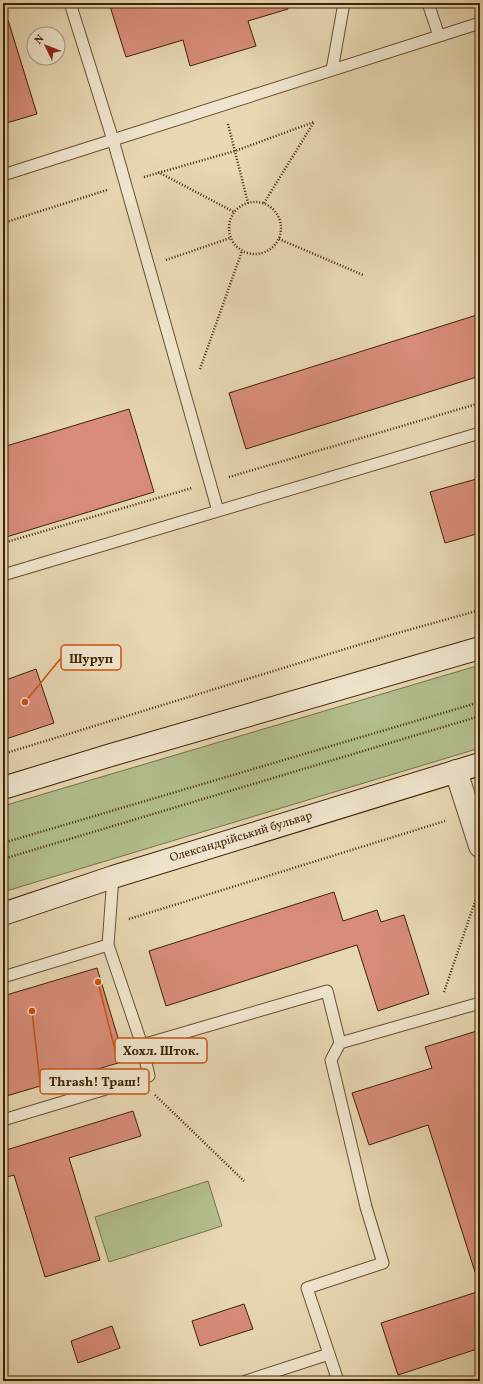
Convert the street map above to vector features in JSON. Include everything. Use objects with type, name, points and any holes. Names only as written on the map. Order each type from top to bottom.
[{"type":"main road","points":[[3,788],[111,755],[480,648]]},
{"type":"main road","name":"Олександрійський бульвар","points":[[3,914],[113,877],[480,764]]},
{"type":"main road","points":[[456,771],[480,846]]},
{"type":"lane","points":[[70,3],[113,140],[218,511]]},
{"type":"lane","points":[[332,70],[344,3]]},
{"type":"lane","points":[[428,3],[439,36]]},
{"type":"lane","points":[[3,175],[480,23]]},
{"type":"lane","points":[[3,575],[480,433]]},
{"type":"lane","points":[[3,1120],[150,1076],[142,1045],[108,945],[113,877]]},
{"type":"lane","points":[[3,977],[108,945]]},
{"type":"lane","points":[[142,1045],[327,991],[340,1043],[331,1060],[366,1207],[383,1264],[307,1288],[338,1381]]},
{"type":"lane","points":[[340,1043],[480,1003]]},
{"type":"lane","points":[[246,1381],[328,1354]]},
{"type":"path","points":[[224,104],[248,203]]},
{"type":"path","points":[[3,223],[158,172],[235,151],[314,122],[264,204]]},
{"type":"path","points":[[158,172],[234,212]]},
{"type":"path","points":[[256,202],[264,204],[272,208],[281,222],[279,239],[267,252],[250,254],[242,251],[230,238],[228,229],[230,220],[234,212],[240,206],[256,202]]},
{"type":"path","points":[[149,266],[230,238]]},
{"type":"path","points":[[279,239],[363,275]]},
{"type":"path","points":[[188,404],[242,251]]},
{"type":"path","points":[[3,544],[480,403]]},
{"type":"path","points":[[3,754],[394,634],[480,610]]},
{"type":"path","points":[[3,843],[480,702]]},
{"type":"path","points":[[3,859],[480,716]]},
{"type":"path","points":[[126,920],[469,813]]},
{"type":"path","points":[[436,1016],[480,887]]},
{"type":"path","points":[[139,1079],[244,1181]]},
{"type":"green space","points":[[480,665],[480,748],[3,892],[3,806]]},
{"type":"green space","points":[[208,1181],[222,1226],[109,1262],[95,1217]]},
{"type":"building","points":[[109,3],[287,3],[288,9],[248,21],[256,46],[190,66],[183,40],[126,57]]},
{"type":"building","points":[[3,20],[8,20],[37,114],[3,124]]},
{"type":"building","points":[[480,314],[480,376],[246,449],[229,393]]},
{"type":"building","points":[[129,409],[154,492],[3,538],[3,447]]},
{"type":"building","points":[[480,478],[480,533],[445,543],[430,492]]},
{"type":"building","points":[[36,669],[54,723],[3,740],[3,681]]},
{"type":"building","points":[[334,892],[343,921],[377,910],[381,922],[404,915],[429,994],[378,1011],[357,945],[166,1006],[149,951]]},
{"type":"building","points":[[97,968],[125,1061],[3,1097],[3,996]]},
{"type":"building","points":[[480,1030],[480,1271],[475,1272],[428,1125],[369,1145],[352,1093],[432,1068],[425,1047]]},
{"type":"building","points":[[133,1111],[141,1136],[69,1158],[100,1260],[45,1277],[14,1175],[3,1178],[3,1151]]},
{"type":"building","points":[[480,1291],[480,1348],[398,1375],[381,1323]]},
{"type":"building","points":[[244,1304],[253,1329],[200,1346],[192,1321]]},
{"type":"building","points":[[112,1326],[120,1348],[78,1363],[71,1341]]},
{"type":"place","name":"Шуруп","points":[[25,702]]},
{"type":"place","name":"Хохл. Шток.","points":[[98,982]]},
{"type":"place","name":"Thrash! Траш!","points":[[32,1011]]}]
